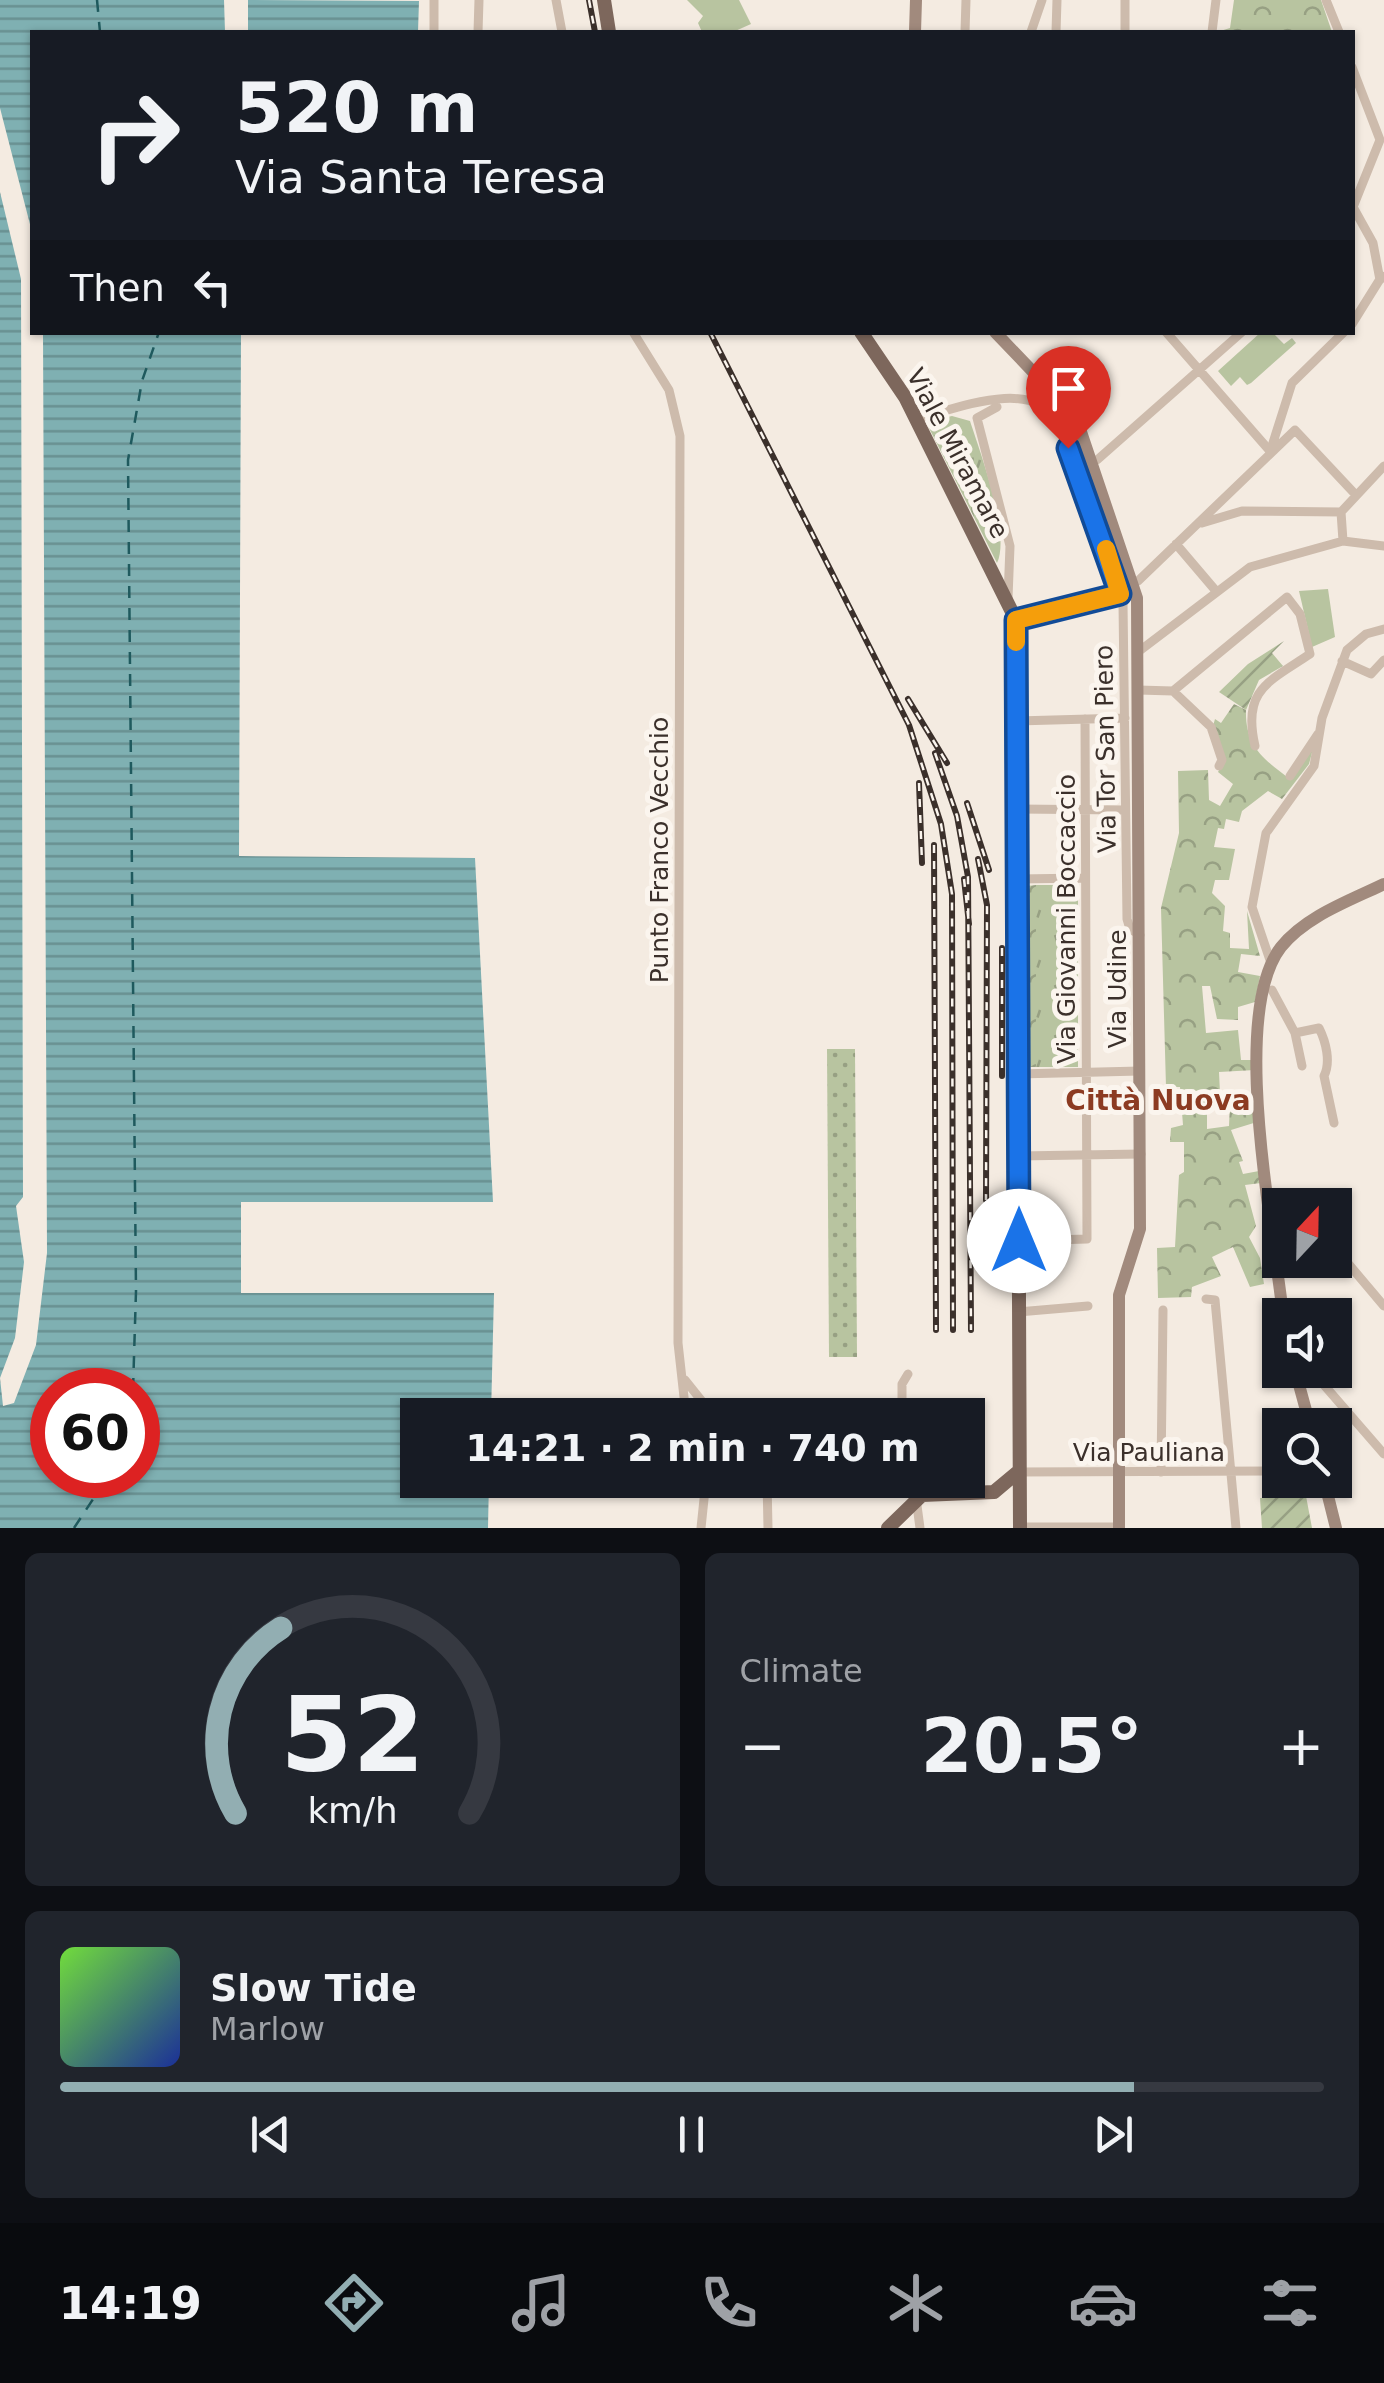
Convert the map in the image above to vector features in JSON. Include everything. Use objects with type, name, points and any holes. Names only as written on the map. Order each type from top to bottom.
[{"type":"main road","points":[[604,0],[609,30]]},
{"type":"main road","points":[[916,0],[916,30]]},
{"type":"main road","name":"Viale Miramare","points":[[864,335],[916,418],[1016,620],[1020,1528]]},
{"type":"main road","name":"Via Udine","points":[[998,335],[1073,411],[1087,463],[1135,588],[1140,1229],[1119,1295],[1119,1528]]},
{"type":"main road","points":[[1281,1298],[1260,1129],[1258,1021],[1269,971],[1303,926],[1384,884]]},
{"type":"main road","points":[[985,1492],[994,1492],[1018,1472]]},
{"type":"main road","points":[[892,1524],[916,1498]]},
{"type":"main road","points":[[1328,1498],[1336,1528]]},
{"type":"main road","points":[[892,1524],[910,1528]]},
{"type":"street","points":[[434,0],[434,30]]},
{"type":"street","points":[[478,30],[479,0]]},
{"type":"street","points":[[556,0],[562,30]]},
{"type":"street","points":[[965,30],[966,0]]},
{"type":"street","points":[[1031,30],[1042,0]]},
{"type":"street","points":[[1056,30],[1057,0]]},
{"type":"street","points":[[1124,30],[1125,0]]},
{"type":"street","points":[[1212,30],[1216,0]]},
{"type":"street","points":[[1326,0],[1338,30]]},
{"type":"street","points":[[1355,75],[1380,140],[1355,202]]},
{"type":"street","points":[[1355,210],[1373,242],[1382,277],[1355,318]]},
{"type":"street","name":"Punto Franco Vecchio","points":[[635,335],[669,390],[680,436],[678,1343],[686,1398]]},
{"type":"street","points":[[1169,335],[1270,451]]},
{"type":"street","points":[[1087,463],[1239,335]]},
{"type":"street","points":[[1270,451],[1292,383],[1341,335]]},
{"type":"street","points":[[916,418],[1013,398]]},
{"type":"street","name":"Via Tor San Piero","points":[[1013,398],[1031,399],[1052,412],[1087,463],[1129,588],[1125,718],[1127,922],[1140,935]]},
{"type":"street","name":"Viale Miramare","points":[[1008,598],[1010,546],[977,418],[1013,398]]},
{"type":"street","points":[[1016,620],[1129,588],[1295,430],[1355,494]]},
{"type":"street","points":[[1343,541],[1341,512],[1384,466]]},
{"type":"street","points":[[1190,530],[1218,516],[1242,511],[1341,512]]},
{"type":"street","points":[[1138,652],[1250,567],[1343,541],[1384,546]]},
{"type":"street","points":[[1176,544],[1216,591]]},
{"type":"street","points":[[1138,690],[1174,691],[1288,597],[1310,654],[1259,690],[1249,713],[1255,746]]},
{"type":"street","points":[[1269,971],[1252,907],[1256,874],[1272,821],[1314,766],[1318,734],[1342,661],[1355,641],[1384,629]]},
{"type":"street","points":[[1342,661],[1371,674],[1384,660]]},
{"type":"street","points":[[1174,691],[1211,726],[1222,760],[1219,766]]},
{"type":"street","points":[[1016,720],[1125,718]]},
{"type":"street","name":"Via Giovanni Boccaccio","points":[[1019,1241],[1087,1240],[1085,719]]},
{"type":"street","points":[[1290,776],[1318,734]]},
{"type":"street","points":[[1018,810],[1126,810]]},
{"type":"street","points":[[1018,879],[1086,878]]},
{"type":"street","points":[[1272,990],[1294,1033],[1302,1066]]},
{"type":"street","points":[[1294,1033],[1319,1028],[1334,1123]]},
{"type":"street","points":[[1018,1074],[1140,1072]]},
{"type":"street","points":[[1018,1156],[1140,1154]]},
{"type":"street","points":[[1352,1268],[1384,1306]]},
{"type":"street","points":[[1206,1299],[1215,1300],[1236,1528]]},
{"type":"street","points":[[1018,1312],[1088,1306]]},
{"type":"street","points":[[1162,1472],[1163,1310]]},
{"type":"street","points":[[902,1398],[902,1384],[908,1374]]},
{"type":"street","points":[[686,1380],[700,1398]]},
{"type":"street","points":[[1327,1388],[1384,1454]]},
{"type":"street","name":"Via Pauliana","points":[[1018,1472],[1262,1471]]},
{"type":"street","points":[[701,1528],[704,1498]]},
{"type":"street","points":[[767,1498],[768,1528]]},
{"type":"street","points":[[916,1498],[920,1528]]},
{"type":"street","points":[[1020,1528],[1119,1528]]},
{"type":"green space","points":[[687,0],[739,0],[751,24],[738,30],[701,30],[698,23],[703,16]]},
{"type":"green space","points":[[1234,0],[1321,0],[1331,30],[1224,30],[1230,28]]},
{"type":"green space","points":[[1258,335],[1275,335],[1284,344],[1292,338],[1296,343],[1247,385],[1240,377],[1231,386],[1218,371]]},
{"type":"green space","points":[[952,416],[970,421],[987,472],[1000,533],[997,563],[926,422]]},
{"type":"green space","points":[[1328,589],[1335,637],[1312,647],[1299,591]]},
{"type":"green space","points":[[1284,641],[1272,653],[1283,666],[1259,680],[1246,710],[1219,692],[1248,664]]},
{"type":"green space","points":[[1234,704],[1246,710],[1252,742],[1290,779],[1314,745],[1309,764],[1282,799],[1268,791],[1242,811],[1239,822],[1226,819],[1224,829],[1218,828],[1214,847],[1235,849],[1229,880],[1215,880],[1212,893],[1225,906],[1223,931],[1230,933],[1230,948],[1249,949],[1247,911],[1260,956],[1241,954],[1238,972],[1260,976],[1255,1002],[1238,1007],[1238,1020],[1217,1019],[1210,986],[1202,986],[1206,1033],[1238,1030],[1241,1060],[1255,1060],[1255,1070],[1219,1072],[1220,1093],[1215,1095],[1214,1105],[1207,1107],[1207,1129],[1229,1126],[1230,1102],[1256,1102],[1257,1122],[1231,1130],[1243,1161],[1239,1162],[1243,1174],[1259,1171],[1261,1183],[1245,1185],[1256,1226],[1249,1237],[1260,1258],[1264,1284],[1250,1287],[1233,1247],[1212,1257],[1221,1276],[1192,1287],[1191,1297],[1158,1298],[1157,1248],[1175,1247],[1179,1175],[1184,1172],[1184,1142],[1170,1142],[1171,1128],[1183,1125],[1180,1087],[1166,1087],[1161,908],[1179,833],[1178,771],[1208,770],[1209,800],[1220,806],[1233,784],[1218,772],[1225,760],[1213,726],[1215,719],[1221,723]]},
{"type":"green space","points":[[1036,885],[1036,1067],[1030,1067],[1027,886]]},
{"type":"green space","points":[[1036,885],[1078,885],[1078,1067],[1036,1067]]},
{"type":"green space","points":[[827,1049],[855,1049],[857,1357],[829,1357]]},
{"type":"green space","points":[[1260,1498],[1306,1498],[1312,1528],[1262,1528]]},
{"type":"water","points":[[0,0],[224,0],[225,30],[30,30],[30,335],[241,335],[239,856],[475,858],[493,1202],[241,1202],[241,1293],[494,1293],[491,1398],[400,1398],[400,1498],[489,1498],[488,1528],[0,1528]]},
{"type":"water","points":[[248,0],[419,1],[418,30],[248,30]]},
{"type":"pier","points":[[0,108],[30,224],[30,335],[43,335],[47,1253],[36,1345],[14,1403],[3,1406],[0,1378],[15,1338],[24,1262],[16,1206],[23,1197],[21,279],[0,192]]},
{"type":"ferry route","points":[[97,0],[100,30]]},
{"type":"ferry route","points":[[134,1368],[128,460],[142,381],[158,335]]},
{"type":"ferry route","points":[[74,1528],[94,1498]]},
{"type":"railway","points":[[589,0],[595,30]]},
{"type":"railway","points":[[712,335],[909,725],[941,824],[952,894],[953,1330]]},
{"type":"railway","points":[[908,699],[947,763]]},
{"type":"railway","points":[[935,753],[957,816],[968,877],[971,1330]]},
{"type":"railway","points":[[919,783],[922,863]]},
{"type":"railway","points":[[967,803],[989,870]]},
{"type":"railway","points":[[934,845],[936,1330]]},
{"type":"railway","points":[[978,859],[987,905],[986,1200]]},
{"type":"railway","points":[[964,879],[969,924]]},
{"type":"railway","points":[[1002,948],[1002,1076]]},
{"type":"slow traffic","points":[[1016,642],[1016,620],[1120,594],[1106,549]]},
{"type":"district","name":"Città Nuova","points":[[1158,1100]]},
{"type":"route","points":[[1019,1241],[1016,620],[1120,594],[1068,448]]}]
